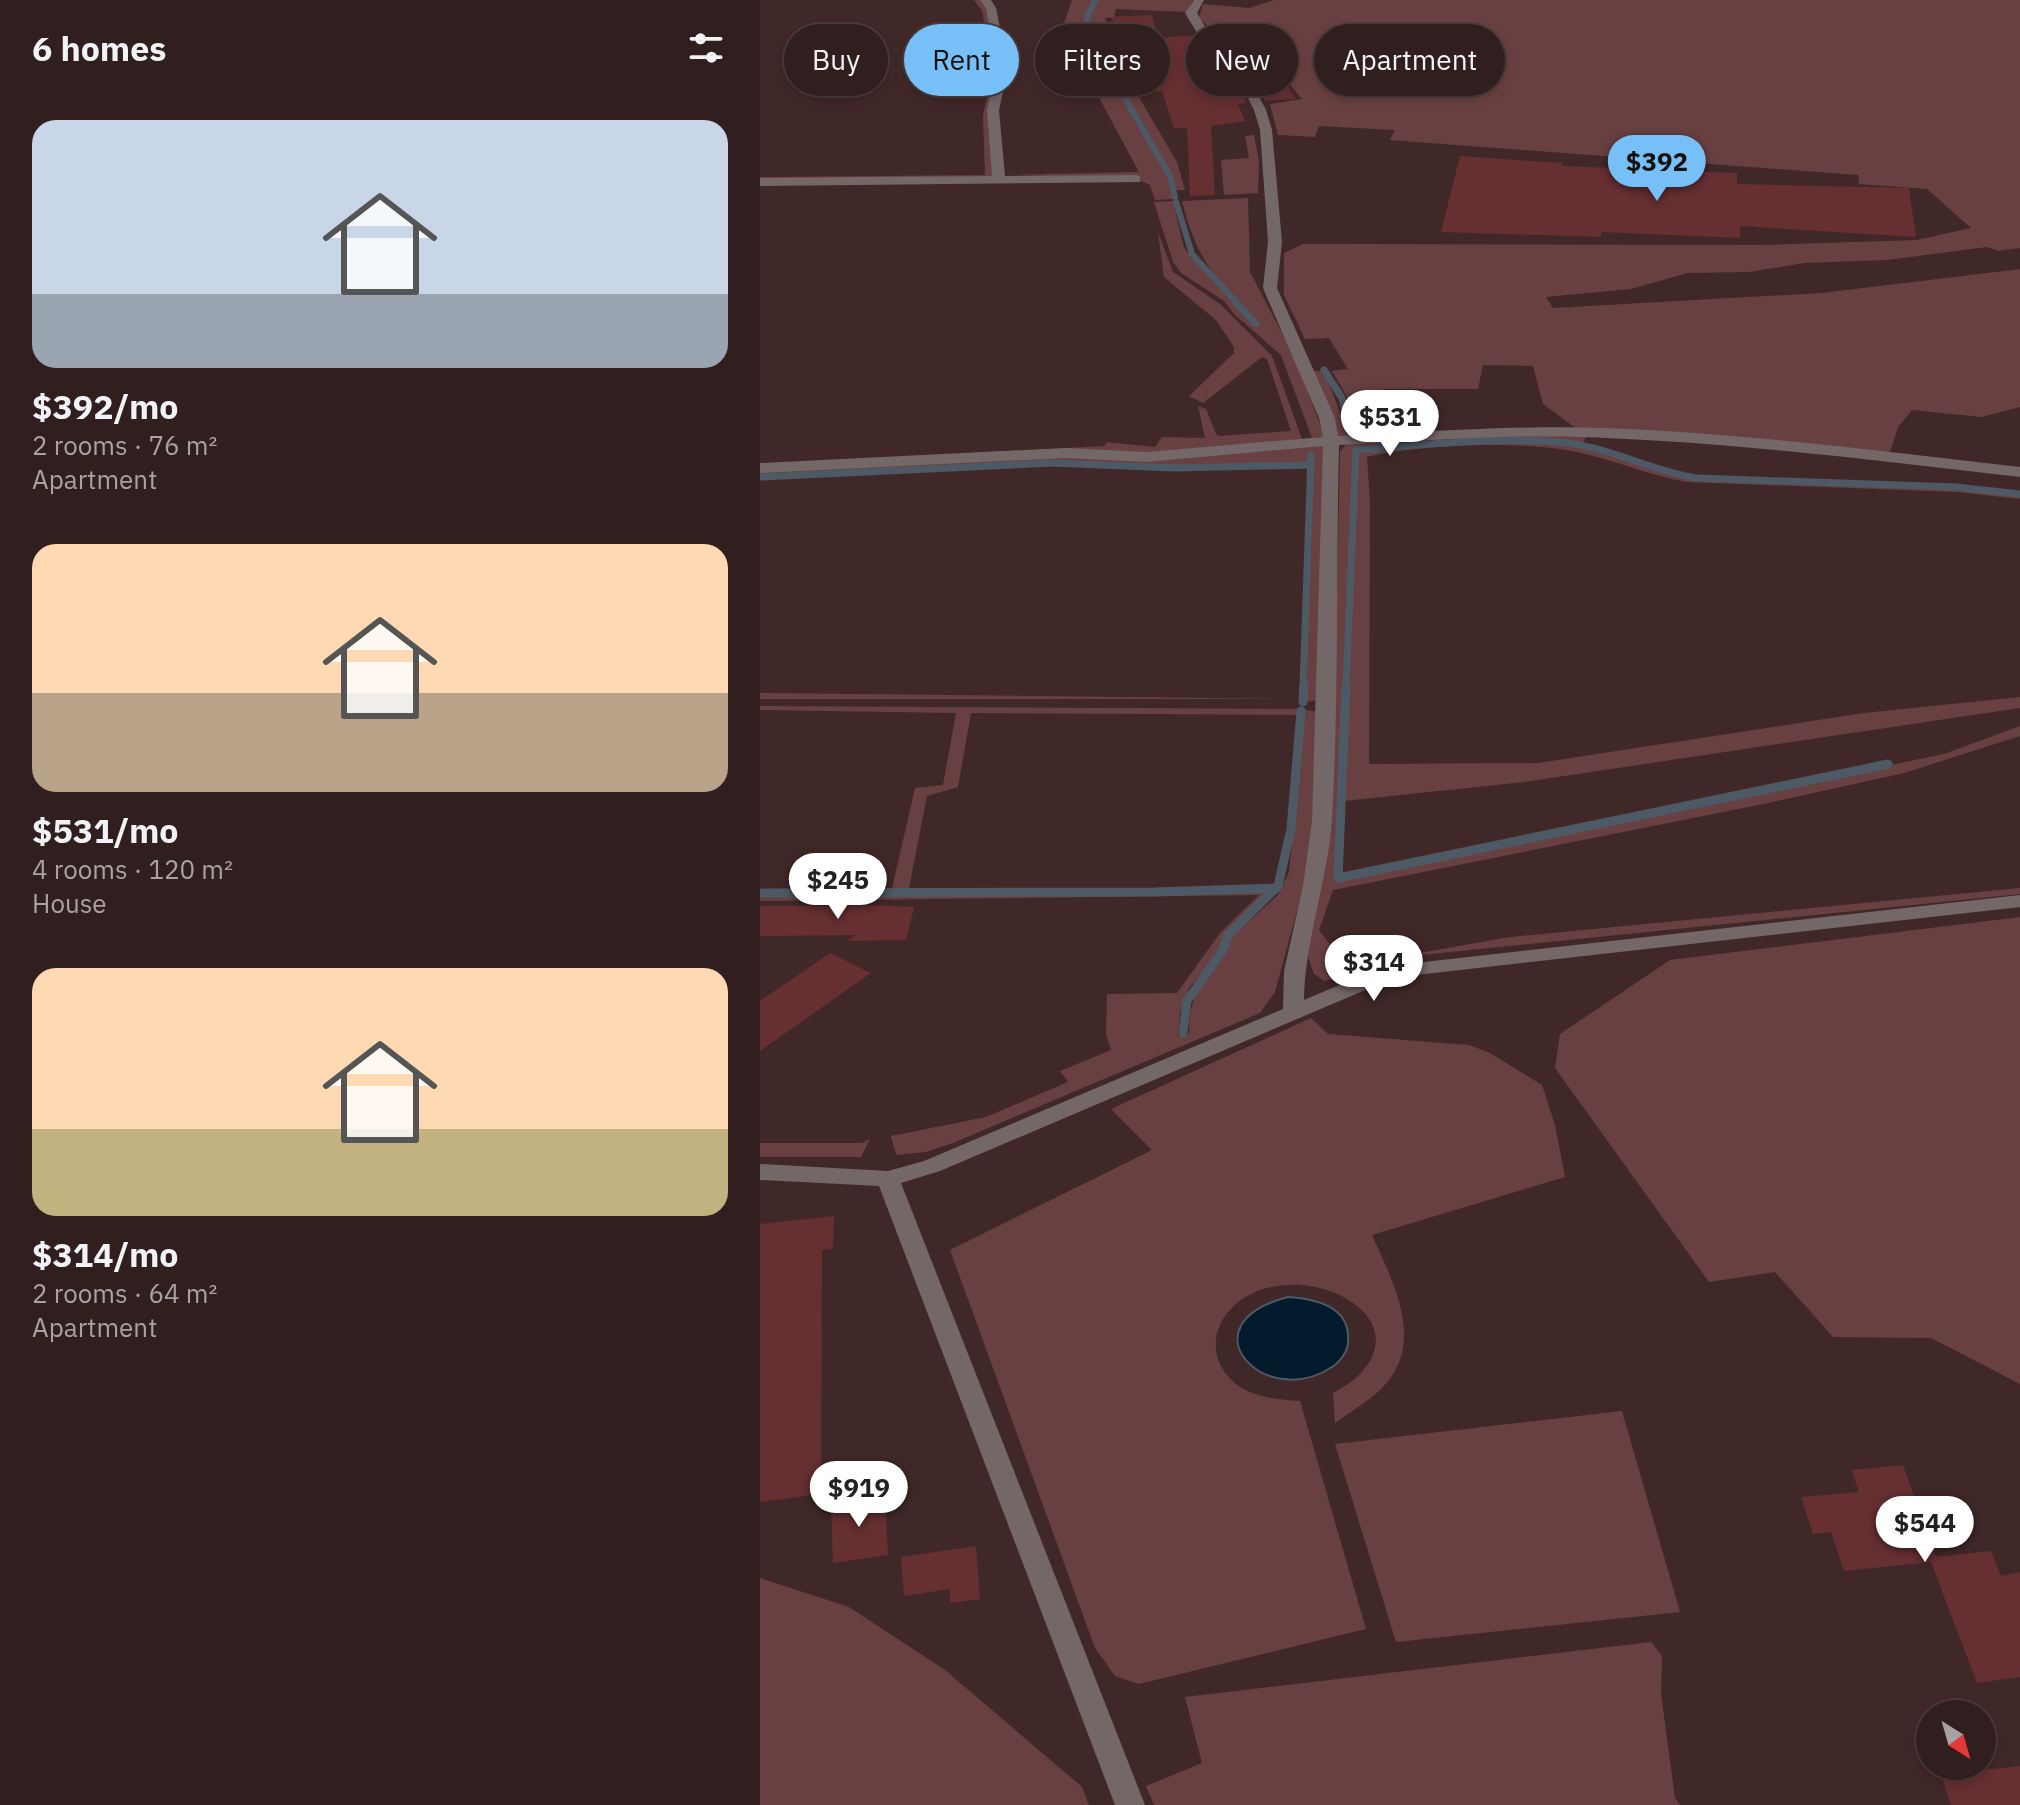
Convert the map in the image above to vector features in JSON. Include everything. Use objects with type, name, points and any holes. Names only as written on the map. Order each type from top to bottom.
[{"type":"street","points":[[985,0],[991,8],[1002,69],[993,110],[999,179]]},
{"type":"street","points":[[1199,0],[1191,13],[1206,39],[1238,66],[1266,130],[1275,242],[1270,288],[1327,418],[1331,442],[1322,821],[1313,886],[1294,971],[1293,1013]]},
{"type":"street","points":[[760,182],[1136,179]]},
{"type":"street","points":[[760,468],[1066,453],[1146,457],[1331,442],[1527,432],[1605,433],[1787,445],[2020,472]]},
{"type":"street","points":[[760,1172],[888,1179],[932,1166],[1363,983],[1429,967],[2020,901]]},
{"type":"street","points":[[888,1179],[1130,1805]]},
{"type":"shaded area","points":[[974,0],[983,0],[988,5],[991,24],[985,24],[982,11]]},
{"type":"shaded area","points":[[1072,0],[1093,0],[1086,24],[1064,24]]},
{"type":"shaded area","points":[[1096,0],[1193,0],[1187,12],[1116,9],[1114,17],[1105,18],[1108,24],[1089,24],[1091,8]]},
{"type":"shaded area","points":[[1274,0],[2020,0],[2020,248],[1998,251],[1987,247],[1887,260],[1804,263],[1749,272],[1688,273],[1631,289],[1546,297],[1553,308],[1822,293],[2020,269],[2020,407],[1981,417],[1912,410],[1898,427],[1890,452],[1577,429],[1543,404],[1533,366],[1483,365],[1478,389],[1384,389],[1385,435],[1337,438],[1311,371],[1323,371],[1349,430],[1353,425],[1346,395],[1332,371],[1348,369],[1329,338],[1305,339],[1284,295],[1284,253],[1303,244],[1762,245],[1917,240],[1971,228],[1927,189],[1859,184],[1858,175],[1390,140],[1395,130],[1319,126],[1315,137],[1278,135],[1270,104],[1302,99],[1298,94],[1298,24],[1206,24],[1199,18],[1203,4],[1249,8]]},
{"type":"shaded area","points":[[987,96],[999,96],[997,176],[760,180],[760,177],[985,175],[983,116]]},
{"type":"shaded area","points":[[1098,96],[1123,96],[1169,176],[1173,199],[1155,200],[1150,185],[1134,178],[1004,175],[1139,172]]},
{"type":"shaded area","points":[[1126,96],[1138,96],[1177,162],[1185,190],[1175,190],[1172,176]]},
{"type":"shaded area","points":[[1254,135],[1259,161],[1258,193],[1224,195],[1221,160],[1249,158],[1245,136]]},
{"type":"shaded area","points":[[1248,198],[1250,272],[1293,354],[1325,437],[1312,438],[1281,355],[1234,314],[1224,301],[1181,273],[1173,262],[1154,202],[1173,201],[1184,248],[1253,324],[1257,322],[1219,280],[1202,255],[1182,201]]},
{"type":"shaded area","points":[[1158,232],[1173,272],[1220,304],[1272,356],[1302,439],[1159,455],[1092,449],[825,461],[1104,446],[1107,442],[1155,447],[1162,437],[1205,438],[1198,406],[1206,409],[1216,434],[1220,436],[1291,431],[1267,359],[1262,357],[1203,403],[1189,396],[1234,353],[1234,347],[1216,320],[1164,277]]},
{"type":"shaded area","points":[[1523,435],[1586,437],[1583,443],[1437,440],[1354,451],[1336,880],[1944,754],[2020,726],[2020,736],[1904,773],[1333,890],[1319,930],[1336,952],[1357,964],[1510,937],[2020,888],[2020,894],[1421,955],[1325,981],[1314,974],[1307,954],[1334,750],[1340,451],[1348,443]]},
{"type":"shaded area","points":[[1533,441],[1582,445],[1696,478],[1956,487],[2020,495],[2020,499],[1957,492],[1687,482],[1581,453],[1532,446],[1444,447],[1367,457],[1370,502],[1369,764],[1538,763],[1864,713],[2020,697],[2020,708],[1524,782],[1344,801],[1358,451],[1392,446]]},
{"type":"shaded area","points":[[1325,444],[1319,700],[1305,702],[1313,453],[1308,464],[1178,467],[1012,463],[760,476],[760,470]]},
{"type":"shaded area","points":[[760,693],[1301,699],[760,699]]},
{"type":"shaded area","points":[[760,706],[1299,709],[1299,715],[971,713],[958,787],[927,796],[908,893],[891,893],[915,788],[943,785],[956,713],[760,710]]},
{"type":"shaded area","points":[[1305,710],[1319,712],[1309,867],[1275,992],[1260,1013],[953,1143],[926,1152],[896,1155],[891,1136],[986,1117],[1068,1082],[1060,1071],[1111,1050],[1106,1035],[1107,994],[1177,993],[1220,933],[1259,895],[760,901],[760,894],[1155,893],[1273,889],[1226,933],[1220,953],[1189,988],[1180,1013],[1178,1035],[1183,1037],[1189,1033],[1190,1013],[1198,987],[1225,953],[1229,939],[1278,895],[1289,872]]},
{"type":"shaded area","points":[[2020,917],[2020,1384],[1931,1338],[1833,1337],[1775,1272],[1709,1282],[1555,1068],[1560,1034],[1670,960]]},
{"type":"shaded area","points":[[1311,1018],[1328,1034],[1469,1045],[1490,1053],[1542,1085],[1555,1125],[1565,1177],[1372,1235],[1402,1313],[1402,1353],[1394,1372],[1380,1390],[1335,1423],[1333,1393],[1358,1376],[1373,1353],[1375,1332],[1366,1314],[1348,1299],[1324,1289],[1297,1285],[1269,1287],[1244,1298],[1224,1317],[1216,1340],[1216,1351],[1226,1374],[1250,1392],[1300,1401],[1366,1629],[1139,1684],[1115,1676],[1095,1648],[950,1250],[1152,1150],[1111,1109]]},
{"type":"shaded area","points":[[870,1139],[861,1157],[760,1157],[760,1143],[862,1143]]},
{"type":"shaded area","points":[[1622,1411],[1680,1612],[1396,1642],[1335,1444]]},
{"type":"shaded area","points":[[760,1578],[849,1607],[945,1670],[1082,1787],[1089,1805],[760,1805]]},
{"type":"shaded area","points":[[1651,1642],[1662,1656],[1661,1693],[1675,1798],[1680,1805],[1154,1805],[1146,1786],[1202,1763],[1185,1697]]},
{"type":"water","points":[[1288,1297],[1330,1307],[1344,1320],[1347,1330],[1348,1345],[1341,1359],[1332,1367],[1306,1378],[1282,1379],[1261,1372],[1245,1359],[1238,1343],[1241,1326],[1257,1310]]},
{"type":"building","points":[[1152,15],[1154,24],[1113,24],[1111,17]]},
{"type":"building","points":[[1186,36],[1186,96],[1244,96],[1247,103],[1238,104],[1245,121],[1211,126],[1215,195],[1190,196],[1187,128],[1174,128],[1164,96],[1170,96],[1170,37]]},
{"type":"building","points":[[1262,96],[1294,96],[1296,99],[1265,101]]},
{"type":"building","points":[[1460,156],[1562,163],[1562,166],[1737,173],[1737,184],[1909,188],[1916,237],[1740,226],[1740,238],[1601,232],[1601,237],[1441,232]]},
{"type":"building","points":[[760,906],[914,907],[906,940],[847,941],[856,935],[760,936]]},
{"type":"building","points":[[830,953],[871,973],[760,1051],[760,1001]]},
{"type":"building","points":[[834,1216],[833,1249],[822,1250],[821,1494],[760,1502],[760,1224]]},
{"type":"building","points":[[1903,1465],[1936,1557],[1991,1551],[2001,1576],[2020,1572],[2020,1677],[1977,1683],[1931,1562],[1844,1571],[1831,1532],[1813,1534],[1801,1497],[1859,1492],[1852,1470]]},
{"type":"building","points":[[885,1495],[888,1555],[833,1563],[831,1503]]},
{"type":"building","points":[[976,1546],[980,1599],[950,1603],[950,1589],[904,1596],[901,1557]]},
{"type":"building","points":[[2020,1766],[2020,1805],[1951,1805],[1943,1780],[1996,1780],[1996,1769]]},
{"type":"waterway","points":[[1095,0],[1087,17],[1089,36],[1170,176],[1175,197]]},
{"type":"waterway","points":[[1176,202],[1192,254],[1236,302]]},
{"type":"waterway","points":[[1234,300],[1256,324]]},
{"type":"waterway","points":[[1324,370],[1342,398],[1349,429]]},
{"type":"waterway","points":[[1346,687],[1356,450],[1483,441],[1559,442],[1594,448],[1696,478],[1956,487],[2020,494]]},
{"type":"waterway","points":[[1303,687],[1311,455]]},
{"type":"waterway","points":[[760,477],[1053,463],[1175,468],[1310,465]]},
{"type":"waterway","points":[[1303,702],[1304,685]]},
{"type":"waterway","points":[[1346,685],[1338,878],[1888,764]]},
{"type":"waterway","points":[[1276,888],[1291,829],[1301,711]]},
{"type":"waterway","points":[[760,893],[1155,892],[1276,888]]},
{"type":"waterway","points":[[1183,1033],[1187,1001],[1223,950],[1228,935],[1276,888]]}]
